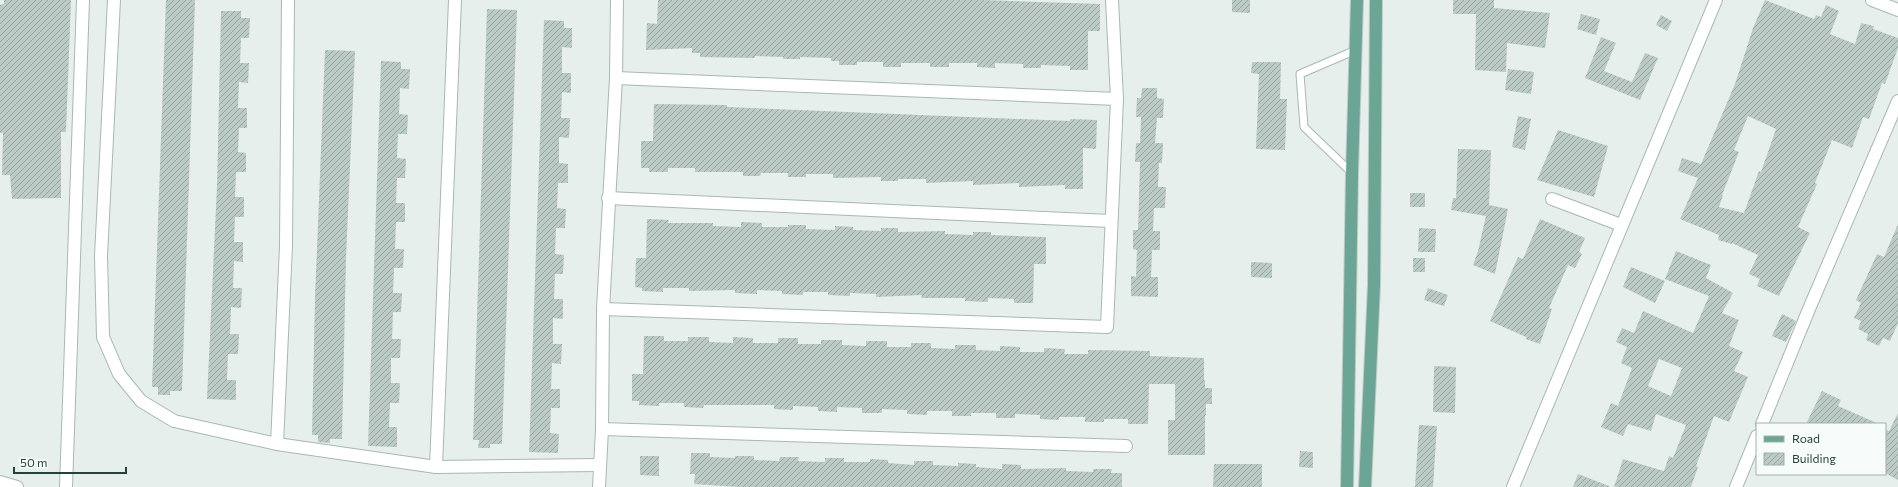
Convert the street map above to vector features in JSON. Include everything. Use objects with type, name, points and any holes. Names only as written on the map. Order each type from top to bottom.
[{"type":"main road","points":[[1347,487],[1352,173],[1357,0]]},
{"type":"main road","points":[[1365,487],[1374,285],[1376,0]]},
{"type":"street","points":[[66,487],[83,0]]},
{"type":"street","points":[[114,0],[101,256],[103,337],[119,374],[142,401],[174,421],[277,444],[436,467],[599,465]]},
{"type":"street","points":[[277,444],[286,246],[288,0]]},
{"type":"street","points":[[436,467],[455,0]]},
{"type":"street","points":[[599,487],[602,429],[603,309],[608,198],[616,78],[617,0]]},
{"type":"street","points":[[603,309],[1107,327],[1117,99],[1112,0]]},
{"type":"street","points":[[1513,487],[1716,0]]},
{"type":"street","points":[[1872,0],[1898,10]]},
{"type":"street","points":[[616,78],[1117,99]]},
{"type":"street","points":[[1762,423],[1809,308],[1898,101]]},
{"type":"street","points":[[608,198],[1111,221]]},
{"type":"street","points":[[1552,199],[1621,225]]},
{"type":"street","points":[[602,429],[1126,446]]},
{"type":"street","points":[[1736,487],[1756,438]]},
{"type":"street","points":[[0,482],[17,487]]},
{"type":"lane","points":[[1352,173],[1304,127],[1300,74],[1356,50]]},
{"type":"building","points":[[4,0],[71,0],[66,132],[61,132],[61,198],[12,199],[10,175],[2,175],[3,133],[0,133],[0,5],[4,4]]},
{"type":"building","points":[[166,0],[195,0],[182,391],[170,391],[170,395],[158,395],[158,387],[152,387]]},
{"type":"building","points":[[658,0],[981,0],[1100,4],[1100,31],[1088,31],[1088,70],[1070,70],[1070,66],[1041,65],[1041,68],[1023,68],[1023,64],[995,63],[995,68],[977,67],[977,63],[949,63],[949,67],[930,67],[930,63],[901,63],[901,67],[883,67],[883,62],[857,62],[857,65],[839,65],[839,61],[831,61],[831,58],[800,57],[800,59],[783,59],[783,57],[755,56],[755,58],[700,57],[700,53],[692,53],[692,48],[646,50],[647,23],[657,24]]},
{"type":"building","points":[[1232,0],[1250,0],[1250,13],[1232,12]]},
{"type":"building","points":[[1453,0],[1494,0],[1494,8],[1550,13],[1545,48],[1507,43],[1506,72],[1475,70],[1476,14],[1453,14]]},
{"type":"building","points":[[1765,0],[1814,19],[1816,15],[1821,17],[1826,5],[1839,11],[1830,34],[1855,44],[1861,23],[1874,26],[1873,29],[1898,38],[1898,48],[1885,84],[1882,83],[1869,119],[1863,117],[1852,148],[1832,140],[1815,183],[1817,184],[1798,227],[1810,233],[1779,296],[1757,286],[1760,279],[1749,274],[1758,255],[1732,243],[1718,240],[1719,235],[1680,219],[1698,178],[1678,171],[1682,158],[1701,164],[1735,84],[1753,28]],"holes":[[[1748,116],[1776,129],[1761,172],[1759,171],[1744,213],[1719,207],[1722,195],[1739,152],[1734,150]]]},
{"type":"building","points":[[487,9],[517,10],[502,444],[490,444],[490,448],[478,448],[479,440],[473,440]]},
{"type":"building","points":[[221,11],[241,11],[241,18],[250,18],[249,38],[241,38],[240,63],[249,63],[248,83],[239,82],[238,108],[247,108],[247,128],[239,128],[238,152],[246,153],[246,172],[236,172],[235,197],[244,197],[244,217],[235,217],[234,242],[243,242],[243,262],[234,261],[233,288],[242,288],[241,308],[231,307],[230,334],[239,334],[238,354],[228,354],[227,380],[236,380],[236,400],[207,399],[217,186]]},
{"type":"building","points":[[1581,14],[1600,19],[1596,35],[1577,29]]},
{"type":"building","points":[[1661,15],[1672,21],[1667,31],[1656,25]]},
{"type":"building","points":[[544,20],[564,21],[564,28],[572,28],[572,48],[562,47],[562,73],[571,73],[571,93],[562,92],[561,118],[570,118],[569,138],[559,137],[559,163],[568,164],[568,183],[558,183],[557,208],[566,209],[565,228],[556,228],[555,254],[564,255],[563,274],[555,274],[554,299],[563,299],[563,319],[553,318],[553,344],[562,344],[561,364],[552,363],[551,389],[560,389],[560,408],[551,408],[550,433],[559,434],[558,453],[529,452]]},
{"type":"building","points":[[1601,37],[1616,43],[1604,71],[1632,82],[1645,53],[1658,58],[1640,100],[1585,78]]},
{"type":"building","points":[[325,50],[355,51],[346,258],[342,439],[330,439],[330,443],[318,442],[318,435],[312,435],[315,298]]},
{"type":"building","points":[[381,61],[401,62],[401,69],[410,69],[409,89],[400,88],[399,114],[408,115],[407,134],[398,134],[397,158],[406,159],[405,178],[397,178],[396,203],[405,203],[405,222],[396,222],[395,249],[404,249],[403,268],[394,268],[393,293],[402,293],[401,312],[393,312],[392,339],[401,339],[400,358],[391,358],[391,383],[400,383],[399,403],[390,403],[389,427],[397,427],[397,447],[368,446]]},
{"type":"building","points":[[1252,62],[1281,62],[1280,99],[1287,99],[1285,150],[1256,149],[1259,74],[1251,73]]},
{"type":"building","points":[[1508,69],[1534,72],[1531,94],[1505,90]]},
{"type":"building","points":[[1142,88],[1157,88],[1157,98],[1164,99],[1163,118],[1157,118],[1155,143],[1163,143],[1162,163],[1159,163],[1158,187],[1166,187],[1165,208],[1154,208],[1153,231],[1160,231],[1160,250],[1152,250],[1151,277],[1158,277],[1158,297],[1131,296],[1131,276],[1136,277],[1137,250],[1133,249],[1133,230],[1138,230],[1140,162],[1135,162],[1136,143],[1140,143],[1141,117],[1136,117],[1137,98],[1141,98]]},
{"type":"building","points":[[654,104],[727,105],[727,107],[1070,121],[1070,119],[1097,120],[1096,149],[1083,148],[1083,189],[1065,189],[1065,185],[1019,187],[1019,183],[973,185],[973,181],[926,183],[926,179],[898,179],[898,181],[881,181],[881,177],[833,178],[833,174],[806,174],[806,177],[788,177],[788,173],[761,173],[760,176],[743,176],[743,172],[695,172],[695,168],[668,168],[668,172],[649,172],[649,168],[641,168],[641,141],[653,141]]},
{"type":"building","points":[[1518,116],[1531,119],[1525,150],[1512,147]]},
{"type":"building","points":[[1558,130],[1608,146],[1594,197],[1537,180]]},
{"type":"building","points":[[1458,149],[1491,150],[1489,205],[1508,209],[1495,274],[1473,265],[1478,251],[1486,216],[1451,210],[1453,198],[1456,198]]},
{"type":"building","points":[[1410,193],[1425,193],[1425,207],[1410,207]]},
{"type":"building","points":[[647,219],[669,220],[668,223],[713,223],[713,226],[741,227],[741,222],[762,223],[762,227],[806,225],[806,229],[835,230],[835,226],[853,227],[853,230],[881,231],[881,228],[898,228],[898,232],[945,231],[945,234],[973,235],[973,232],[991,232],[991,235],[1046,237],[1046,264],[1034,264],[1033,303],[1014,303],[1014,299],[988,298],[988,302],[965,301],[965,298],[921,298],[922,295],[876,297],[876,294],[850,293],[850,296],[828,295],[828,292],[803,292],[803,295],[782,294],[782,291],[757,290],[757,294],[735,293],[735,290],[689,291],[689,288],[663,288],[663,292],[642,291],[642,288],[635,287],[636,258],[646,258]]},
{"type":"building","points":[[1540,219],[1585,238],[1579,252],[1582,254],[1575,268],[1568,265],[1549,308],[1552,309],[1540,344],[1526,339],[1526,337],[1490,321],[1518,257],[1523,259]]},
{"type":"building","points":[[1898,224],[1898,323],[1890,341],[1883,338],[1879,346],[1866,340],[1868,334],[1858,329],[1861,321],[1854,318],[1861,303],[1856,300],[1877,254],[1884,257]]},
{"type":"building","points":[[1419,228],[1436,229],[1435,252],[1418,252]]},
{"type":"building","points":[[1676,251],[1711,265],[1706,278],[1733,293],[1722,313],[1739,320],[1729,346],[1743,352],[1734,371],[1748,377],[1729,422],[1714,416],[1696,466],[1698,467],[1691,487],[1614,487],[1623,459],[1664,471],[1669,456],[1673,458],[1686,425],[1656,414],[1651,431],[1628,424],[1623,436],[1601,427],[1611,403],[1618,406],[1632,368],[1621,363],[1627,347],[1616,342],[1622,328],[1634,333],[1643,311],[1693,333],[1709,296],[1665,279]],"holes":[[[1659,359],[1682,368],[1671,396],[1648,386]]]},
{"type":"building","points":[[1413,258],[1425,258],[1425,272],[1413,272]]},
{"type":"building","points":[[1251,262],[1272,263],[1272,278],[1251,277]]},
{"type":"building","points":[[1631,267],[1665,281],[1655,303],[1623,287]]},
{"type":"building","points":[[1428,288],[1448,295],[1444,306],[1424,300]]},
{"type":"building","points":[[1782,314],[1796,321],[1786,342],[1772,336]]},
{"type":"building","points":[[644,336],[664,336],[664,341],[688,341],[688,337],[709,337],[709,342],[733,343],[733,337],[753,338],[753,343],[778,343],[778,338],[798,338],[798,344],[821,344],[821,340],[842,340],[842,345],[866,346],[866,341],[887,341],[887,347],[911,347],[911,343],[931,343],[931,348],[955,349],[955,345],[976,345],[976,350],[1000,351],[1000,346],[1020,347],[1020,352],[1044,352],[1044,348],[1065,349],[1064,354],[1088,354],[1088,350],[1150,351],[1150,356],[1204,358],[1205,388],[1212,388],[1212,404],[1206,404],[1205,455],[1168,455],[1168,420],[1175,420],[1175,384],[1149,384],[1148,424],[1128,424],[1128,419],[1104,419],[1104,422],[1085,422],[1085,417],[1059,417],[1059,420],[1040,419],[1040,415],[1015,414],[1015,418],[996,418],[996,413],[971,413],[971,416],[952,416],[952,411],[927,411],[927,415],[907,414],[907,410],[882,409],[882,413],[862,413],[862,408],[837,407],[837,412],[818,411],[818,407],[793,406],[793,410],[774,409],[774,405],[704,405],[703,408],[684,407],[684,403],[659,403],[659,406],[639,405],[639,401],[632,401],[632,374],[643,374]]},
{"type":"building","points":[[1434,366],[1456,367],[1455,413],[1433,412]]},
{"type":"building","points":[[1822,391],[1841,400],[1838,406],[1877,423],[1806,423]]},
{"type":"building","points":[[1898,413],[1898,480],[1886,474],[1886,430],[1889,431]]},
{"type":"building","points":[[1419,425],[1437,426],[1433,487],[1415,487]]},
{"type":"building","points":[[1300,451],[1313,452],[1313,468],[1299,467]]},
{"type":"building","points":[[691,453],[710,453],[710,457],[735,458],[735,456],[754,456],[754,460],[779,461],[780,457],[799,457],[798,461],[825,462],[825,458],[844,458],[844,462],[870,462],[870,459],[888,460],[888,463],[914,465],[914,461],[933,461],[933,465],[958,466],[958,463],[976,464],[976,467],[1002,469],[1002,464],[1021,465],[1021,469],[1066,468],[1066,471],[1093,472],[1093,469],[1112,469],[1111,473],[1122,473],[1122,487],[739,487],[694,484],[695,474],[690,474]]},
{"type":"building","points":[[640,456],[659,456],[659,476],[640,475]]},
{"type":"building","points":[[1214,464],[1262,464],[1262,487],[1213,487]]},
{"type":"building","points":[[1578,474],[1609,486],[1609,487],[1573,487]]}]
